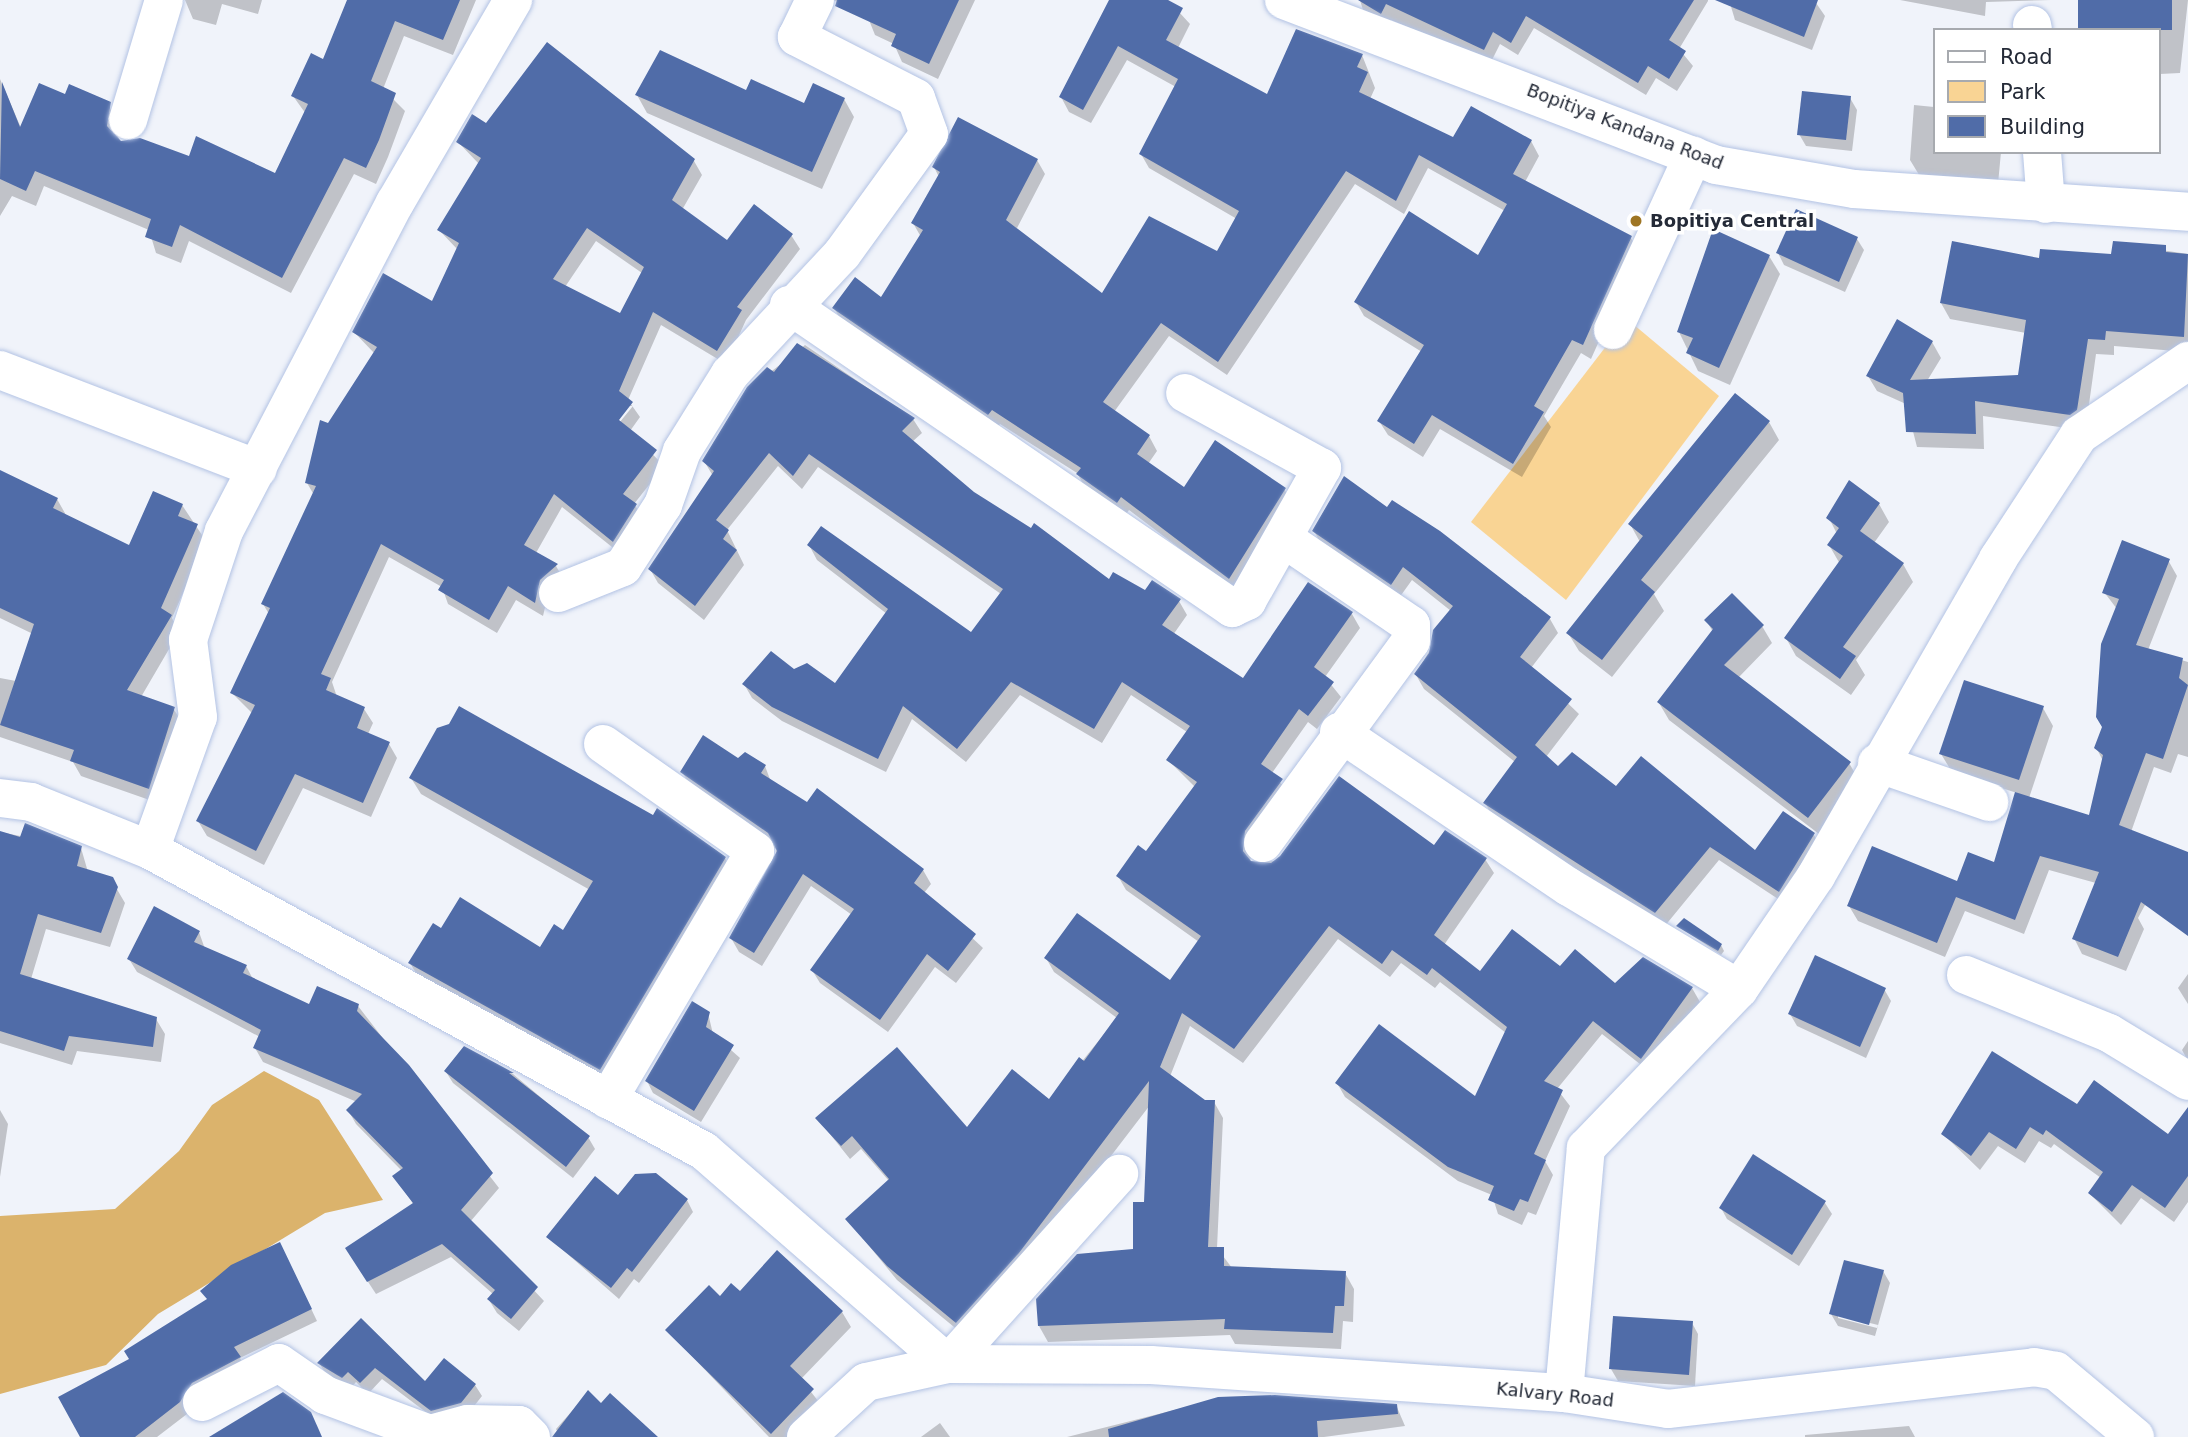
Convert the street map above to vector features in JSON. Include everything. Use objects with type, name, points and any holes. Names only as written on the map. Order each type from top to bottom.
[{"type":"street","points":[[128,120],[164,0]]},
{"type":"street","points":[[150,850],[198,717],[188,640],[196,607],[224,531],[395,203],[513,0]]},
{"type":"street","points":[[558,593],[623,567],[663,505],[682,451],[709,407],[789,305],[842,254],[929,134],[916,98],[797,37],[816,0]]},
{"type":"street","name":"Bopitiya Kandana Road","points":[[1284,0],[1344,10],[1693,156],[1854,189],[2188,212]]},
{"type":"street","points":[[2042,154],[2046,204]]},
{"type":"street","points":[[1613,330],[1693,156]]},
{"type":"street","points":[[789,305],[1232,608],[1247,601],[1286,540],[1322,468],[1185,393]]},
{"type":"street","points":[[1564,1393],[1586,1148],[1738,989],[1816,876],[1877,763],[2079,435],[2188,361]]},
{"type":"street","points":[[0,370],[258,469]]},
{"type":"street","points":[[1263,843],[1339,732],[1411,642],[1411,625],[1286,540]]},
{"type":"street","points":[[1339,732],[1569,887],[1738,989]]},
{"type":"street","points":[[603,744],[755,851],[608,1100]]},
{"type":"street","points":[[1877,763],[1989,802]]},
{"type":"street","points":[[0,798],[31,802],[150,850],[704,1152],[948,1364],[1119,1174]]},
{"type":"street","points":[[1966,975],[2109,1033],[2188,1081]]},
{"type":"street","points":[[202,1402],[279,1363],[326,1395],[430,1434],[468,1424],[519,1425],[531,1437]]},
{"type":"street","name":"Kalvary Road","points":[[806,1437],[866,1382],[948,1364],[1151,1365],[1564,1393],[1685,1422],[2034,1367],[2056,1371],[2135,1437]]},
{"type":"green space","points":[[1627,319],[1719,396],[1566,600],[1471,522]]},
{"type":"shaded area","points":[[264,1071],[319,1100],[383,1200],[325,1213],[158,1314],[106,1365],[0,1394],[0,1216],[115,1209],[179,1151],[212,1105]]},
{"type":"building","points":[[347,0],[460,0],[443,40],[395,21],[371,81],[396,93],[379,140],[366,168],[344,158],[282,278],[180,225],[172,247],[145,237],[151,219],[35,171],[26,191],[0,179],[2,82],[20,127],[39,83],[65,94],[69,84],[111,102],[107,126],[121,141],[140,138],[189,156],[196,136],[275,173],[308,104],[291,96],[311,53],[323,59]]},
{"type":"building","points":[[837,0],[959,0],[929,64],[891,46],[896,34],[835,6]]},
{"type":"building","points":[[1109,0],[1168,0],[1183,8],[1166,40],[1267,94],[1296,29],[1363,54],[1357,67],[1368,72],[1359,92],[1453,137],[1471,106],[1532,140],[1513,174],[1632,236],[1583,345],[1572,340],[1534,406],[1544,412],[1513,464],[1432,415],[1414,444],[1377,421],[1424,345],[1354,302],[1409,211],[1478,255],[1507,204],[1419,155],[1396,201],[1346,171],[1218,362],[1161,323],[1103,402],[1150,435],[1137,454],[1184,487],[1215,440],[1286,488],[1229,579],[1121,497],[1117,503],[1076,474],[1081,468],[992,410],[988,415],[832,308],[855,277],[881,297],[923,230],[911,223],[940,172],[932,167],[958,117],[1038,159],[1006,220],[1102,293],[1149,216],[1217,251],[1239,211],[1139,154],[1178,79],[1118,46],[1083,110],[1059,97]]},
{"type":"building","points":[[1358,0],[1694,0],[1669,40],[1686,51],[1669,79],[1648,66],[1638,83],[1526,16],[1511,43],[1493,32],[1484,50],[1386,4],[1381,14]]},
{"type":"building","points":[[1715,0],[1818,0],[1804,37]]},
{"type":"building","points":[[2078,0],[2172,0],[2172,30],[2078,28]]},
{"type":"building","points":[[547,42],[695,159],[672,200],[727,240],[754,204],[793,234],[737,307],[742,310],[717,351],[653,312],[619,391],[633,402],[619,420],[657,450],[623,494],[637,504],[613,542],[554,494],[524,545],[558,564],[540,580],[535,603],[508,586],[489,620],[438,590],[444,580],[381,544],[321,674],[331,678],[326,690],[365,707],[357,728],[390,742],[363,803],[295,774],[256,851],[196,821],[255,705],[230,693],[270,608],[261,604],[316,486],[305,483],[320,420],[328,423],[377,347],[352,332],[383,273],[432,301],[459,243],[437,230],[481,158],[456,142],[472,114],[486,123]],"holes":[[[587,228],[644,267],[620,313],[553,279]]]},
{"type":"building","points":[[660,50],[746,90],[751,79],[804,103],[813,83],[845,98],[812,172],[635,95]]},
{"type":"building","points":[[1802,91],[1851,96],[1846,140],[1797,135]]},
{"type":"building","points":[[1796,209],[1858,237],[1839,282],[1776,253]]},
{"type":"building","points":[[1713,229],[1770,255],[1719,368],[1686,353],[1693,338],[1677,332]]},
{"type":"building","points":[[1952,241],[2039,258],[2040,249],[2111,254],[2113,241],[2166,245],[2166,252],[2188,254],[2184,337],[2106,331],[2105,340],[2088,339],[2077,410],[2070,415],[1975,401],[1976,434],[1906,432],[1903,393],[1866,376],[1897,319],[1933,341],[1910,380],[2018,375],[2026,320],[1940,303]]},
{"type":"building","points":[[797,343],[915,418],[902,431],[974,492],[1031,528],[1034,523],[1109,579],[1113,572],[1145,590],[1152,580],[1181,599],[1162,625],[1243,678],[1308,582],[1353,612],[1314,667],[1334,682],[1308,716],[1299,709],[1261,764],[1283,779],[1245,831],[1243,851],[1251,861],[1271,863],[1280,856],[1339,776],[1434,845],[1445,830],[1487,858],[1434,935],[1480,971],[1512,929],[1560,966],[1575,949],[1615,983],[1643,957],[1693,987],[1641,1059],[1593,1021],[1544,1081],[1563,1090],[1534,1154],[1546,1160],[1528,1202],[1520,1199],[1514,1211],[1488,1200],[1494,1186],[1448,1167],[1335,1083],[1379,1024],[1475,1096],[1507,1027],[1432,968],[1427,975],[1392,950],[1382,964],[1329,926],[1234,1049],[1182,1013],[1160,1067],[1205,1100],[1215,1100],[1208,1247],[1224,1247],[1224,1266],[1346,1271],[1344,1306],[1335,1306],[1333,1333],[1224,1329],[1225,1319],[1038,1326],[1036,1299],[1077,1254],[1133,1249],[1133,1202],[1144,1202],[1149,1081],[1019,1253],[956,1323],[887,1266],[845,1219],[889,1179],[852,1136],[841,1146],[815,1118],[897,1047],[967,1127],[1012,1069],[1049,1099],[1079,1057],[1084,1061],[1119,1013],[1044,958],[1077,913],[1170,980],[1201,936],[1116,876],[1138,845],[1146,851],[1197,782],[1166,760],[1190,726],[1122,682],[1094,729],[1011,682],[957,749],[903,706],[878,759],[772,707],[742,684],[771,651],[794,669],[807,663],[835,683],[888,609],[807,545],[821,526],[971,632],[1003,589],[809,454],[793,476],[769,453],[716,520],[729,530],[723,539],[737,550],[695,606],[648,569],[714,471],[702,461],[747,387],[767,367],[774,372]]},
{"type":"building","points":[[1735,393],[1770,421],[1641,580],[1655,592],[1602,660],[1566,633],[1643,536],[1628,524]]},
{"type":"building","points":[[0,470],[58,498],[53,508],[129,545],[153,491],[183,504],[178,516],[198,524],[161,608],[172,615],[127,690],[175,707],[149,789],[70,761],[74,750],[0,725],[34,624],[0,608]]},
{"type":"building","points":[[1344,476],[1387,507],[1392,500],[1440,531],[1551,617],[1520,657],[1572,699],[1535,745],[1558,766],[1572,752],[1616,786],[1641,756],[1755,850],[1783,811],[1815,833],[1779,892],[1710,847],[1655,913],[1483,803],[1517,757],[1414,674],[1429,653],[1433,630],[1453,606],[1403,567],[1391,585],[1312,531]]},
{"type":"building","points":[[1849,480],[1880,503],[1860,531],[1904,563],[1843,647],[1856,656],[1840,679],[1784,638],[1843,556],[1827,545],[1839,528],[1826,518]]},
{"type":"building","points":[[2122,540],[2170,559],[2136,645],[2183,658],[2179,678],[2188,685],[2163,759],[2146,753],[2119,825],[2188,852],[2188,936],[2141,902],[2118,957],[2072,939],[2099,872],[2040,856],[2015,920],[1956,897],[1937,943],[1847,906],[1872,846],[1957,881],[1968,852],[1994,862],[2015,792],[2089,815],[2103,755],[2094,748],[2102,727],[2096,717],[2101,644],[2119,599],[2102,593]]},
{"type":"building","points":[[1732,593],[1764,625],[1724,665],[1851,762],[1808,818],[1657,702],[1713,629],[1704,620]]},
{"type":"building","points":[[1964,680],[2044,706],[2019,780],[1939,754]]},
{"type":"building","points":[[459,706],[653,815],[657,808],[726,857],[600,1070],[408,963],[433,923],[441,928],[460,897],[540,947],[554,924],[563,930],[593,881],[409,778],[437,728],[449,724]]},
{"type":"building","points":[[703,735],[738,758],[745,752],[766,765],[761,773],[807,802],[817,788],[924,869],[914,883],[976,934],[948,971],[927,954],[880,1020],[810,970],[854,909],[803,874],[754,953],[729,938],[777,851],[768,833],[680,772]]},
{"type":"building","points":[[25,823],[82,846],[77,866],[113,877],[118,887],[101,933],[38,914],[20,974],[157,1017],[153,1047],[69,1036],[64,1051],[0,1031],[0,831],[20,837]]},
{"type":"building","points":[[154,906],[200,931],[194,942],[247,965],[243,973],[309,1004],[317,986],[359,1004],[357,1011],[409,1065],[493,1173],[461,1210],[538,1287],[511,1319],[487,1299],[495,1290],[442,1244],[367,1282],[345,1248],[413,1203],[392,1176],[403,1168],[346,1110],[362,1094],[253,1048],[261,1030],[127,959]]},
{"type":"building","points":[[1684,918],[1722,944],[1718,951],[1676,926]]},
{"type":"building","points":[[1815,955],[1886,988],[1860,1047],[1788,1014]]},
{"type":"building","points":[[692,1001],[710,1012],[706,1027],[734,1045],[694,1111],[645,1081]]},
{"type":"building","points":[[464,1046],[514,1073],[509,1073],[590,1136],[566,1167],[444,1071]]},
{"type":"building","points":[[1992,1051],[2077,1104],[2094,1080],[2168,1134],[2188,1107],[2188,1176],[2165,1208],[2132,1185],[2112,1212],[2088,1193],[2103,1172],[2046,1130],[2043,1135],[2030,1127],[2016,1149],[1989,1132],[1971,1156],[1941,1134]]},
{"type":"building","points":[[1753,1154],[1826,1201],[1792,1255],[1719,1208]]},
{"type":"building","points":[[656,1173],[688,1199],[632,1272],[627,1268],[611,1288],[546,1237],[595,1176],[618,1195],[635,1174]]},
{"type":"building","points":[[280,1242],[312,1309],[234,1347],[241,1357],[192,1383],[180,1402],[135,1437],[80,1437],[58,1397],[129,1359],[124,1351],[207,1299],[200,1291],[231,1265]]},
{"type":"building","points":[[777,1250],[843,1311],[790,1366],[814,1389],[771,1434],[665,1330],[709,1285],[720,1296],[731,1283],[740,1291]]},
{"type":"building","points":[[1844,1260],[1884,1270],[1869,1325],[1829,1314]]},
{"type":"building","points":[[1613,1316],[1693,1321],[1689,1375],[1609,1369]]},
{"type":"building","points":[[361,1318],[425,1381],[444,1358],[476,1384],[461,1403],[431,1411],[375,1368],[360,1383],[348,1372],[342,1378],[317,1363]]},
{"type":"building","points":[[588,1390],[601,1403],[610,1393],[658,1437],[552,1437]]},
{"type":"building","points":[[283,1392],[311,1412],[322,1437],[209,1437]]},
{"type":"building","points":[[1275,1395],[1397,1404],[1398,1414],[1317,1421],[1318,1437],[1109,1437],[1108,1429],[1218,1397]]},
{"type":"place","name":"Bopitiya Central","points":[[1636,221]]}]
